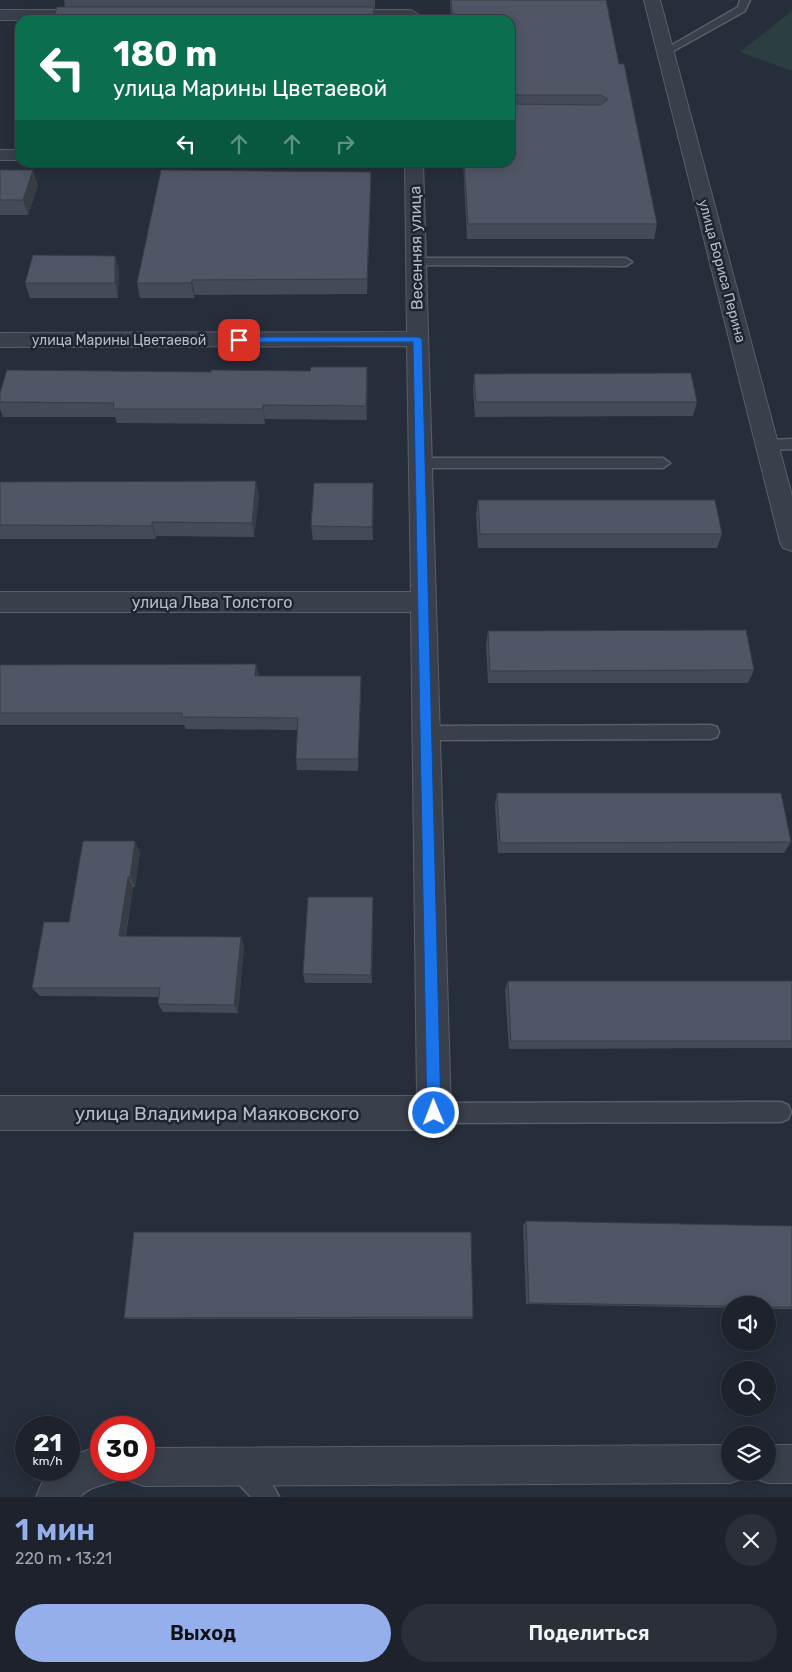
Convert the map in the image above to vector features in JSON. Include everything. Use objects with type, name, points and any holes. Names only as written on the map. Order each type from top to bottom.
[{"type":"street","name":"улица Бориса Перина","points":[[652,0],[792,542]]},
{"type":"street","points":[[322,15],[411,12]]},
{"type":"street","points":[[3,14],[103,15]]},
{"type":"street","points":[[0,155],[15,155]]},
{"type":"street","name":"Весенняя улица","points":[[414,167],[434,1113]]},
{"type":"street","name":"улица Марины Цветаевой","points":[[0,340],[418,339]]},
{"type":"street","name":"улица Льва Толстого","points":[[0,602],[423,602]]},
{"type":"street","name":"улица Владимира Маяковского","points":[[0,1113],[434,1113]]},
{"type":"street","points":[[155,1467],[721,1464]]},
{"type":"street","points":[[776,1464],[792,1464]]},
{"type":"street","points":[[56,1497],[74,1475],[90,1467]]},
{"type":"lane","points":[[665,52],[742,9],[745,0]]},
{"type":"lane","points":[[416,262],[626,262]]},
{"type":"lane","points":[[767,445],[792,444]]},
{"type":"lane","points":[[420,463],[662,463]]},
{"type":"lane","points":[[426,733],[711,732]]},
{"type":"lane","points":[[434,1113],[781,1112]]},
{"type":"lane","points":[[239,1467],[267,1497]]},
{"type":"shaded area","points":[[792,11],[792,71],[740,52]]},
{"type":"building","points":[[451,0],[606,0],[619,64],[624,64],[657,224],[468,224],[464,167],[515,167],[515,104],[601,105],[608,99],[601,95],[515,95],[515,15],[452,15]]},
{"type":"building","points":[[57,7],[374,7],[373,15],[55,15]]},
{"type":"building","points":[[0,170],[33,170],[23,200],[0,200]]},
{"type":"building","points":[[161,170],[371,172],[367,279],[192,280],[191,283],[137,283]]},
{"type":"building","points":[[33,255],[115,256],[115,283],[25,283]]},
{"type":"building","points":[[311,367],[367,367],[366,406],[263,405],[263,409],[113,409],[114,403],[0,402],[0,393],[7,370],[211,372],[211,370],[310,371]]},
{"type":"building","points":[[691,373],[697,402],[476,402],[474,374]]},
{"type":"building","points":[[256,481],[252,523],[152,522],[152,526],[0,525],[0,482]]},
{"type":"building","points":[[314,483],[373,483],[372,527],[311,526]]},
{"type":"building","points":[[478,500],[715,500],[722,534],[480,534]]},
{"type":"building","points":[[746,630],[754,670],[490,671],[488,631]]},
{"type":"building","points":[[256,664],[255,676],[361,676],[358,759],[296,759],[298,718],[182,717],[182,713],[0,713],[0,665]]},
{"type":"building","points":[[497,793],[781,793],[791,842],[500,843]]},
{"type":"building","points":[[83,841],[135,841],[119,936],[241,937],[234,1005],[158,1004],[160,988],[32,988],[44,922],[69,922]]},
{"type":"building","points":[[308,897],[373,897],[371,975],[303,974]]},
{"type":"building","points":[[508,981],[792,981],[792,1041],[511,1041]]},
{"type":"building","points":[[526,1221],[792,1226],[792,1307],[776,1307],[776,1296],[721,1296],[721,1306],[529,1303]]},
{"type":"building","points":[[134,1232],[471,1232],[473,1317],[124,1318]]},
{"type":"route","points":[[239,340],[418,339],[434,1113]]}]
